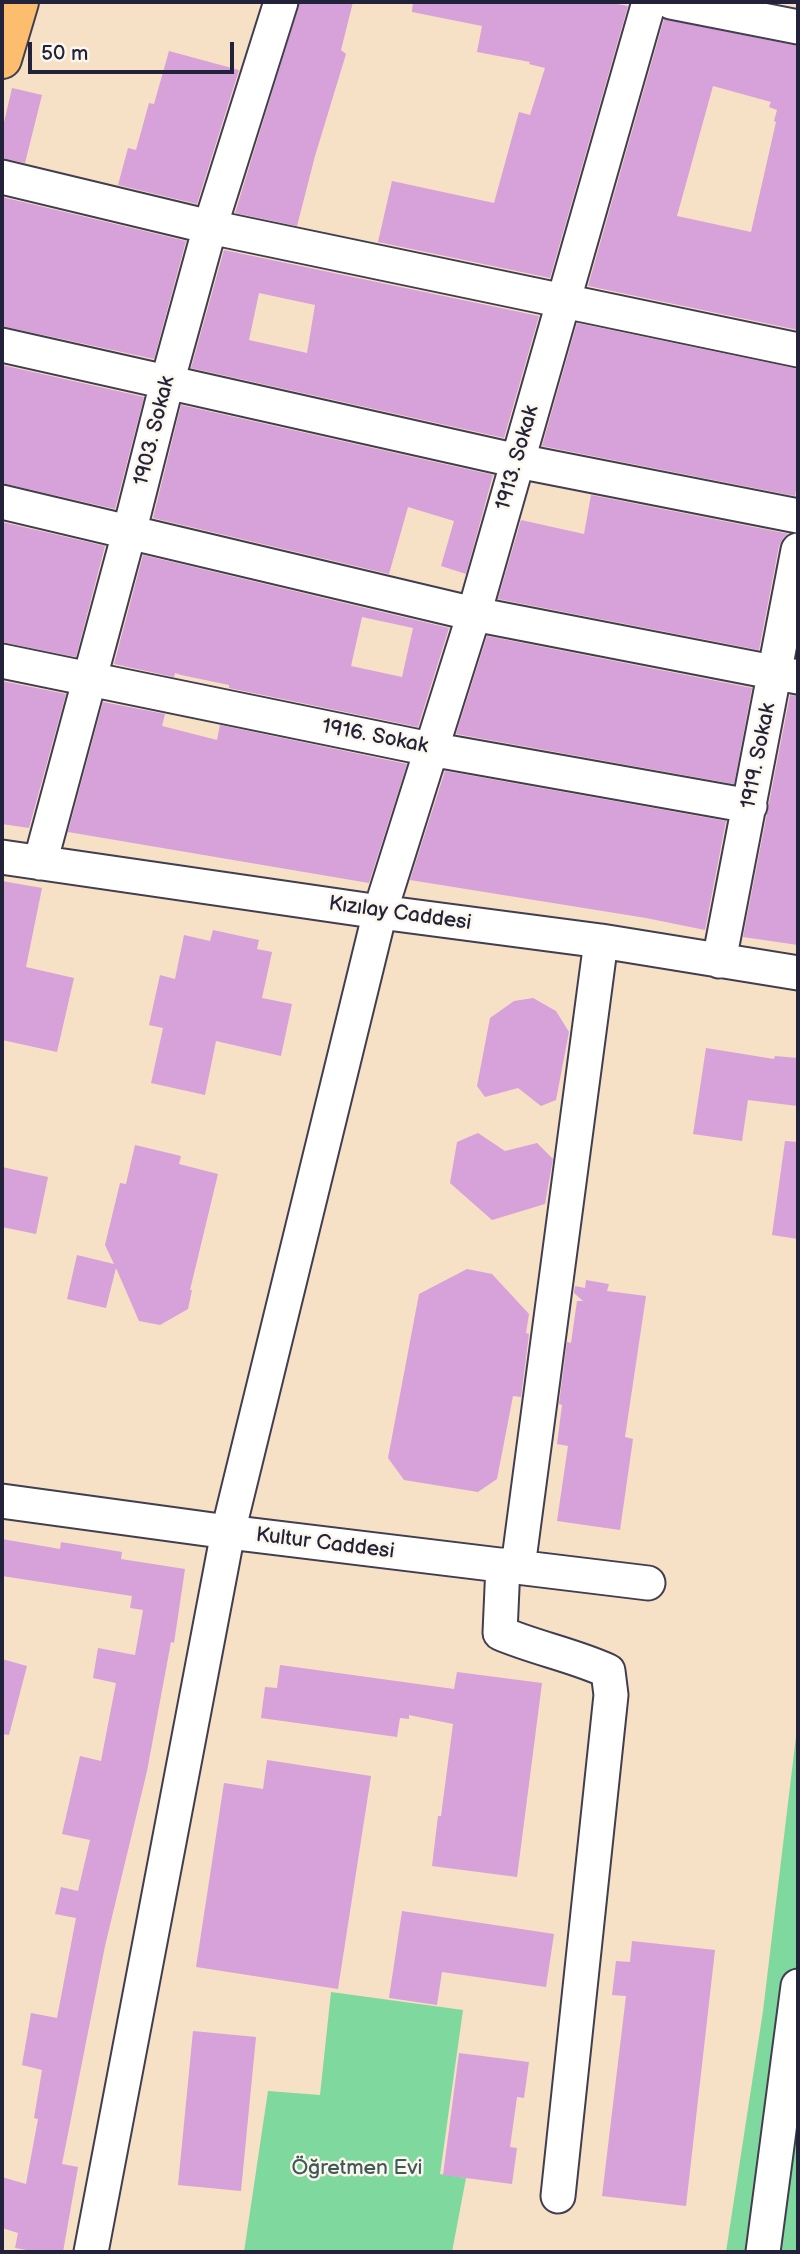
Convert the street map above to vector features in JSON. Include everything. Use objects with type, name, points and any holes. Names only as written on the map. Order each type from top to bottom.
[{"type":"main road","points":[[2,59],[19,2]]},
{"type":"street","name":"1903. Sokak","points":[[40,863],[167,383],[211,227],[281,2]]},
{"type":"street","name":"1913. Sokak","points":[[91,2252],[228,1532],[380,912],[474,614],[649,2]]},
{"type":"street","points":[[671,2],[798,27]]},
{"type":"street","points":[[2,177],[211,227],[798,350]]},
{"type":"street","points":[[2,345],[517,461],[798,516]]},
{"type":"street","points":[[2,502],[474,614],[787,675]]},
{"type":"street","name":"1919. Sokak","points":[[719,961],[750,806],[787,675],[798,550]]},
{"type":"street","name":"1916. Sokak","points":[[2,661],[430,749],[750,806]]},
{"type":"street","name":"Kızılay Caddesi","points":[[2,858],[601,941],[798,973]]},
{"type":"street","points":[[558,2196],[611,1695],[608,1671],[500,1633],[601,941]]},
{"type":"street","name":"Kultur Caddesi","points":[[2,1501],[228,1532],[649,1583]]},
{"type":"street","points":[[763,2252],[798,1986]]},
{"type":"green space","points":[[798,1720],[798,2252],[726,2252],[763,2011]]},
{"type":"green space","name":"Öğretmen Evi","points":[[331,1992],[463,2010],[440,2174],[466,2178],[452,2252],[244,2252],[268,2091],[320,2095]]},
{"type":"building","points":[[300,2],[353,2],[341,50],[346,54],[297,226],[235,213]]},
{"type":"building","points":[[413,2],[607,2],[628,6],[550,278],[378,242],[392,181],[494,203],[519,112],[530,115],[545,68],[529,64],[530,62],[477,52],[482,26],[412,12]]},
{"type":"building","points":[[664,19],[798,46],[798,330],[588,286]],"holes":[[[713,86],[771,102],[769,107],[777,110],[776,122],[751,232],[677,216]]]},
{"type":"building","points":[[169,51],[239,70],[197,204],[118,185],[128,148],[136,150],[149,103],[154,104]]},
{"type":"building","points":[[12,88],[42,95],[25,163],[2,158],[2,131]]},
{"type":"building","points":[[2,197],[186,241],[154,359],[2,326]]},
{"type":"building","points":[[224,250],[539,316],[504,438],[191,368]],"holes":[[[259,293],[315,305],[307,353],[249,340]]]},
{"type":"building","points":[[577,323],[798,369],[798,478],[795,496],[542,446]]},
{"type":"building","points":[[2,365],[144,397],[115,509],[2,483]]},
{"type":"building","points":[[181,405],[493,475],[466,574],[441,566],[454,521],[408,507],[389,574],[153,518]]},
{"type":"building","points":[[591,495],[789,534],[779,546],[759,650],[498,599],[521,520],[584,534]]},
{"type":"building","points":[[2,522],[105,546],[76,657],[2,642]]},
{"type":"building","points":[[143,555],[449,628],[418,727],[229,688],[229,685],[175,673],[174,677],[114,664]],"holes":[[[362,617],[413,628],[402,677],[351,666]]]},
{"type":"building","points":[[487,636],[752,688],[734,784],[456,734]]},
{"type":"building","points":[[2,681],[66,694],[29,828],[2,824]]},
{"type":"building","points":[[790,695],[798,696],[798,945],[743,937]]},
{"type":"building","points":[[103,702],[165,714],[162,726],[217,740],[220,725],[407,764],[369,883],[68,832]]},
{"type":"building","points":[[445,771],[726,821],[705,930],[410,880]]},
{"type":"building","points":[[2,881],[42,888],[26,967],[74,978],[57,1052],[2,1040]]},
{"type":"building","points":[[213,930],[259,940],[257,949],[272,952],[262,998],[292,1004],[281,1056],[216,1041],[205,1095],[151,1083],[163,1028],[149,1025],[160,975],[175,979],[184,935],[210,941]]},
{"type":"building","points":[[533,998],[556,1011],[569,1032],[556,1100],[541,1106],[518,1088],[485,1097],[477,1086],[490,1018],[514,1001]]},
{"type":"building","points":[[706,1048],[774,1059],[775,1056],[798,1058],[798,1106],[748,1100],[742,1141],[693,1134]]},
{"type":"building","points":[[478,1133],[505,1151],[537,1143],[553,1159],[545,1204],[492,1220],[450,1183],[457,1142]]},
{"type":"building","points":[[785,1141],[798,1142],[798,1239],[772,1235]]},
{"type":"building","points":[[135,1145],[181,1156],[179,1164],[218,1174],[190,1290],[188,1309],[160,1325],[139,1321],[116,1268],[106,1308],[67,1299],[77,1255],[114,1264],[105,1245],[120,1183],[126,1184]]},
{"type":"building","points":[[2,1167],[48,1177],[36,1234],[2,1227]]},
{"type":"building","points":[[467,1269],[492,1274],[529,1314],[521,1397],[513,1396],[497,1479],[478,1492],[404,1480],[388,1458],[419,1294]]},
{"type":"building","points":[[586,1280],[609,1284],[607,1291],[646,1296],[625,1437],[633,1439],[620,1530],[557,1521],[568,1446],[557,1444],[562,1405],[559,1404],[567,1342],[571,1343],[577,1301],[583,1301],[574,1293],[575,1286],[585,1288]]},
{"type":"building","points":[[2,1539],[60,1549],[61,1542],[122,1552],[121,1559],[185,1569],[174,1643],[171,1642],[147,1771],[105,1946],[62,2164],[78,2167],[63,2252],[15,2248],[18,2233],[2,2228],[2,2177],[26,2184],[38,2119],[34,2118],[42,2070],[22,2065],[31,2013],[57,2018],[76,1918],[55,1914],[61,1887],[78,1891],[90,1840],[62,1834],[80,1756],[101,1761],[116,1683],[93,1678],[98,1648],[135,1655],[143,1610],[130,1608],[132,1596],[2,1576]]},
{"type":"building","points":[[2,1659],[27,1666],[9,1735],[2,1734]]},
{"type":"building","points":[[280,1665],[454,1689],[457,1672],[542,1683],[517,1877],[432,1866],[453,1724],[409,1715],[409,1719],[400,1718],[397,1737],[261,1718],[265,1687],[277,1688]]},
{"type":"building","points":[[267,1760],[371,1776],[338,1989],[196,1967],[224,1783],[263,1789]]},
{"type":"building","points":[[402,1911],[554,1934],[546,1987],[442,1972],[437,2005],[389,1998]]},
{"type":"building","points":[[632,1941],[715,1950],[686,2206],[602,2196],[626,1996],[612,1995],[616,1961],[630,1962]]},
{"type":"building","points":[[193,2031],[256,2037],[241,2191],[178,2185]]},
{"type":"building","points":[[459,2053],[529,2062],[524,2098],[517,2097],[510,2147],[517,2148],[512,2184],[443,2175]]}]
